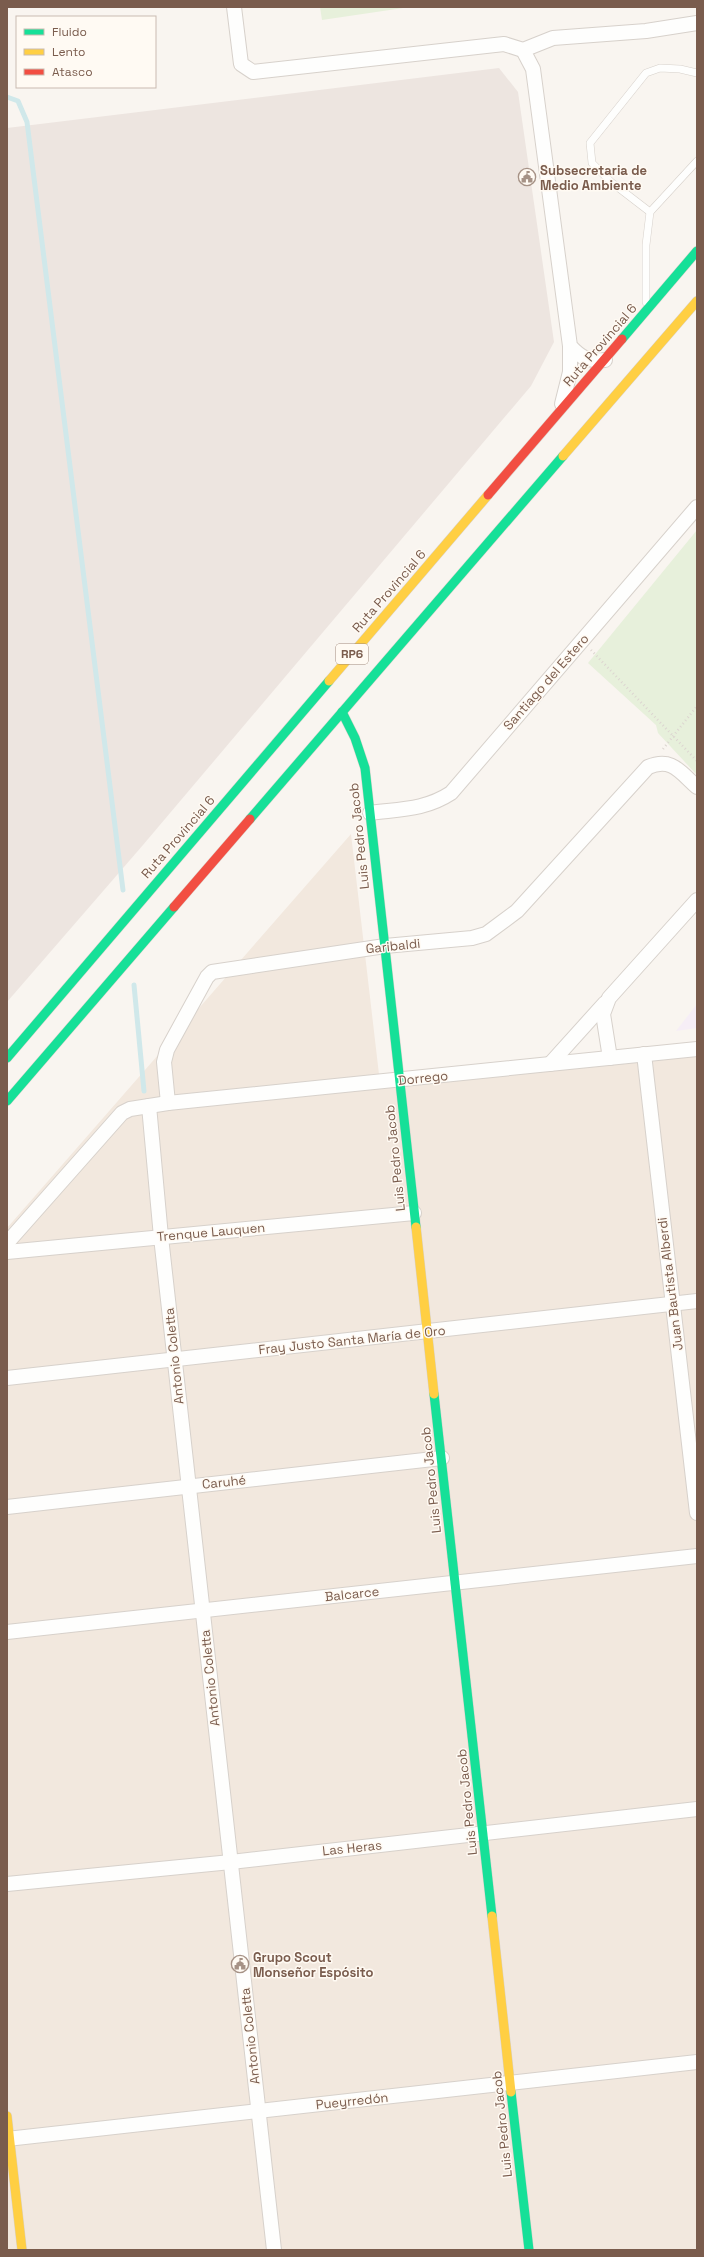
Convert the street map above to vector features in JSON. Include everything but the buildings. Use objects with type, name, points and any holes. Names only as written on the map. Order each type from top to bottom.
[{"type":"main road","name":"Ruta Provincial 6","points":[[7,1058],[697,251]]},
{"type":"main road","name":"RP6","points":[[7,1101],[697,301]]},
{"type":"main road","name":"Luis Pedro Jacob","points":[[342,712],[355,738],[365,768],[529,2250]]},
{"type":"main road","points":[[7,2116],[8,2139],[22,2250]]},
{"type":"street","points":[[234,7],[241,64],[253,72],[504,44],[523,50],[553,38],[646,31],[697,23]]},
{"type":"street","points":[[523,50],[533,69],[570,346],[570,372],[560,411]]},
{"type":"street","points":[[570,346],[580,357],[584,359],[605,360]]},
{"type":"street","name":"Santiago del Estero","points":[[370,813],[426,805],[436,802],[451,793],[581,640],[697,507]]},
{"type":"street","points":[[648,767],[659,762],[667,763],[676,768],[697,787]]},
{"type":"street","name":"Garibaldi","points":[[168,1103],[164,1062],[166,1050],[207,977],[212,972],[385,946],[472,938],[486,934],[517,911],[648,767]]},
{"type":"street","points":[[550,1064],[697,900]]},
{"type":"street","points":[[610,998],[603,1014],[610,1058]]},
{"type":"street","name":"Dorrego","points":[[149,1106],[697,1049]]},
{"type":"street","name":"Juan Bautista Alberdi","points":[[644,1054],[697,1513]]},
{"type":"street","points":[[7,1243],[122,1113],[149,1106]]},
{"type":"street","name":"Antonio Coletta","points":[[149,1106],[161,1237],[274,2250]]},
{"type":"street","name":"Trenque Lauquen","points":[[7,1252],[414,1212]]},
{"type":"street","name":"Fray Justo Santa María de Oro","points":[[7,1378],[697,1301]]},
{"type":"street","name":"Caruhé","points":[[7,1507],[442,1458]]},
{"type":"street","name":"Balcarce","points":[[7,1632],[697,1556]]},
{"type":"street","name":"Las Heras","points":[[7,1884],[231,1862],[697,1809]]},
{"type":"street","name":"Pueyrredón","points":[[8,2139],[697,2062]]},
{"type":"lane","points":[[650,212],[611,182],[592,163],[590,143],[646,73],[660,68],[680,69],[697,73]]},
{"type":"lane","points":[[646,311],[646,244],[650,212],[697,161]]},
{"type":"path","points":[[581,640],[697,761]]},
{"type":"path","points":[[648,767],[697,706]]},
{"type":"shaded area","points":[[499,68],[518,92],[554,342],[531,386],[143,845],[7,1002],[7,128]]},
{"type":"shaded area","points":[[351,834],[380,1083],[697,1054],[697,2250],[7,2250],[7,1228]]},
{"type":"shaded area","points":[[697,1004],[697,1028],[676,1031]]},
{"type":"green space","points":[[320,7],[410,7],[322,20]]},
{"type":"green space","points":[[697,530],[697,775],[658,733],[656,725],[588,663]]},
{"type":"waterway","points":[[7,97],[18,101],[27,122],[123,890]]},
{"type":"waterway","points":[[134,985],[144,1091]]},
{"type":"traffic: fast","points":[[622,339],[697,251]]},
{"type":"traffic: fast","points":[[250,819],[563,456]]},
{"type":"traffic: fast","points":[[7,1058],[329,681]]},
{"type":"traffic: fast","points":[[342,712],[355,738],[365,768],[416,1227]]},
{"type":"traffic: fast","points":[[7,1101],[174,907]]},
{"type":"traffic: fast","points":[[434,1394],[492,1916]]},
{"type":"traffic: fast","points":[[511,2092],[529,2250]]},
{"type":"traffic: slow","points":[[563,456],[697,301]]},
{"type":"traffic: slow","points":[[329,681],[488,495]]},
{"type":"traffic: slow","points":[[416,1227],[434,1394]]},
{"type":"traffic: slow","points":[[492,1916],[511,2092]]},
{"type":"traffic: slow","points":[[7,2116],[22,2250]]},
{"type":"traffic: jam","points":[[488,495],[622,339]]},
{"type":"traffic: jam","points":[[174,907],[250,819]]},
{"type":"place","name":"Subsecretaria de Medio Ambiente","points":[[527,177]]},
{"type":"place","name":"Grupo Scout Monseñor Espósito","points":[[240,1964]]}]
